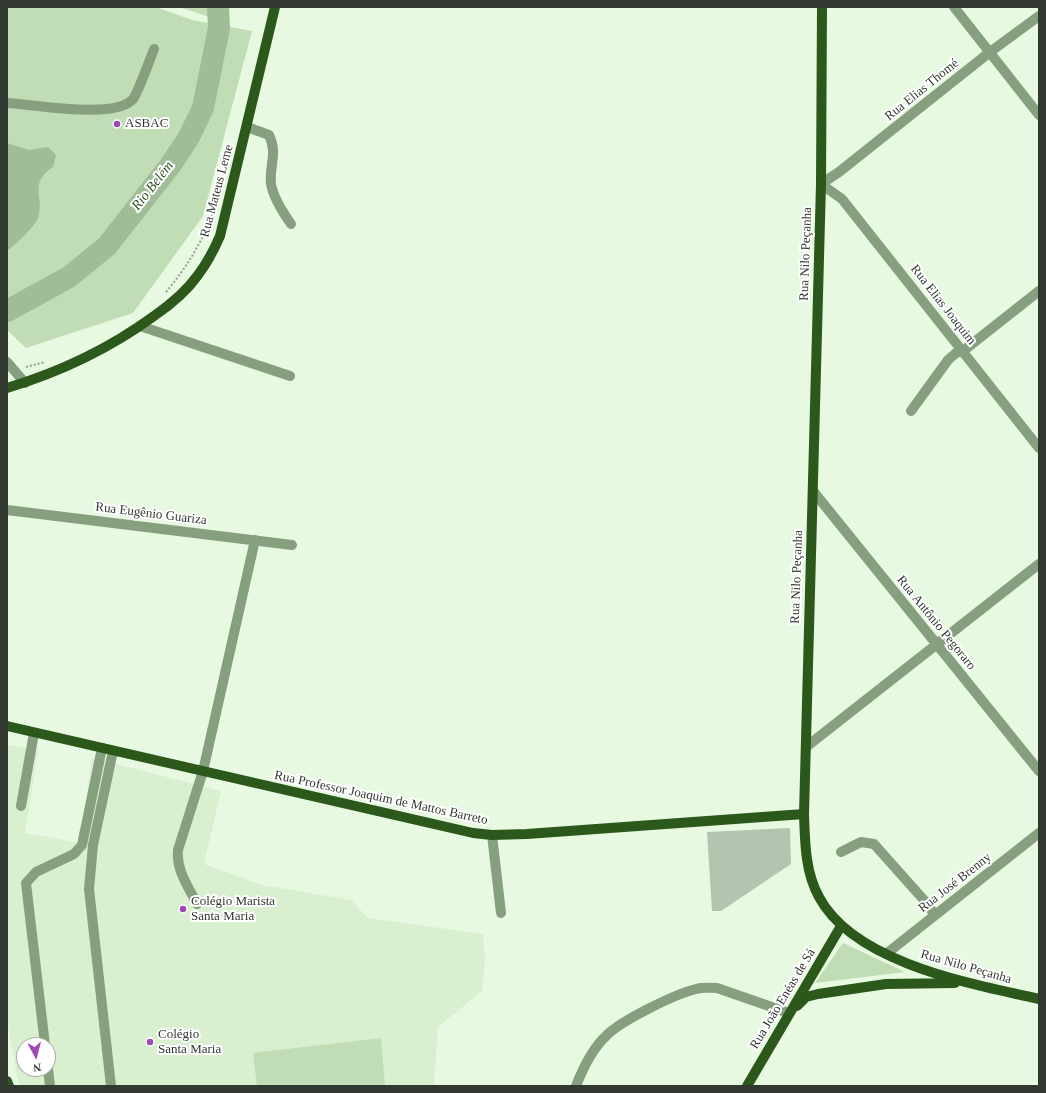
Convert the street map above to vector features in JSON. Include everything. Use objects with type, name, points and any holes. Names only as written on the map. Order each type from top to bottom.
[{"type":"main road","name":"Rua Mateus Leme","points":[[7,388],[89,357],[116,343],[179,297],[197,277],[211,257],[220,236],[276,7]]},
{"type":"main road","name":"Rua Nilo Peçanha","points":[[822,7],[821,184],[804,814],[807,861],[819,898],[841,926],[864,942],[886,954],[918,968],[967,983],[1039,1000]]},
{"type":"main road","name":"Rua Professor Joaquim de Mattos Barreto","points":[[7,726],[450,828],[492,835],[527,834],[804,814]]},
{"type":"main road","name":"Rua João Enéas de Sá","points":[[746,1086],[841,926]]},
{"type":"main road","points":[[789,1014],[806,997],[818,994],[897,984],[967,983]]},
{"type":"main road","points":[[7,1081],[9,1086]]},
{"type":"street","points":[[954,7],[1039,115]]},
{"type":"street","name":"Rua Elias Thomé","points":[[821,184],[839,172],[990,52],[1039,16]]},
{"type":"street","points":[[7,103],[91,110],[119,108],[133,99],[154,49]]},
{"type":"street","points":[[246,127],[269,135],[274,145],[271,185],[282,211],[291,224]]},
{"type":"street","name":"Rua Elias Joaquim","points":[[821,184],[842,199],[1039,448]]},
{"type":"street","points":[[911,411],[948,360],[956,353],[963,351],[1039,291]]},
{"type":"street","points":[[140,326],[290,376]]},
{"type":"street","points":[[7,362],[25,382]]},
{"type":"street","name":"Rua Antônio Pegoraro","points":[[813,491],[1039,772]]},
{"type":"street","name":"Rua Eugênio Guariza","points":[[7,510],[292,545]]},
{"type":"street","points":[[197,904],[179,870],[177,860],[178,850],[203,771],[255,540]]},
{"type":"street","points":[[806,747],[1039,564]]},
{"type":"street","points":[[21,806],[34,733]]},
{"type":"street","points":[[44,1037],[26,883],[36,872],[74,854],[82,845],[102,748]]},
{"type":"street","points":[[111,1086],[89,889],[93,845],[113,751]]},
{"type":"street","name":"Rua José Brenny","points":[[886,954],[1039,834]]},
{"type":"street","points":[[492,835],[501,913]]},
{"type":"street","points":[[841,852],[861,842],[874,844],[923,899],[935,915]]},
{"type":"street","points":[[576,1086],[597,1046],[613,1029],[633,1017],[694,990],[705,987],[717,988],[789,1014]]},
{"type":"path","points":[[166,293],[189,263],[201,242],[215,208]]},
{"type":"path","points":[[24,368],[48,361]]},
{"type":"shaded area","name":"ASBAC","points":[[7,7],[156,7],[192,20],[252,31],[203,216],[133,313],[26,348],[7,330]]},
{"type":"shaded area","points":[[179,7],[226,7],[222,21]]},
{"type":"shaded area","points":[[7,143],[29,150],[48,147],[56,155],[53,167],[45,174],[39,186],[40,205],[37,220],[28,232],[7,251]]},
{"type":"shaded area","name":"Colégio Marista Santa Maria","points":[[7,745],[38,750],[25,833],[80,843],[92,758],[221,791],[204,864],[262,885],[351,900],[368,918],[483,934],[485,959],[482,991],[438,1027],[434,1086],[19,1086],[17,1077],[56,1077],[56,1037],[16,1037],[16,1070],[7,1021]]},
{"type":"shaded area","points":[[843,943],[905,972],[815,983]]},
{"type":"shaded area","points":[[381,1038],[385,1086],[257,1086],[253,1053]]},
{"type":"building","points":[[790,828],[791,864],[721,911],[712,911],[707,832]]},
{"type":"waterway","name":"Rio Belém","points":[[7,311],[69,277],[107,246],[172,163],[189,137],[203,108],[219,28],[218,7]]},
{"type":"place","name":"ASBAC","points":[[117,124]]},
{"type":"place","name":"Colégio Marista Santa Maria","points":[[183,909]]},
{"type":"place","name":"Colégio Santa Maria","points":[[150,1042]]}]
